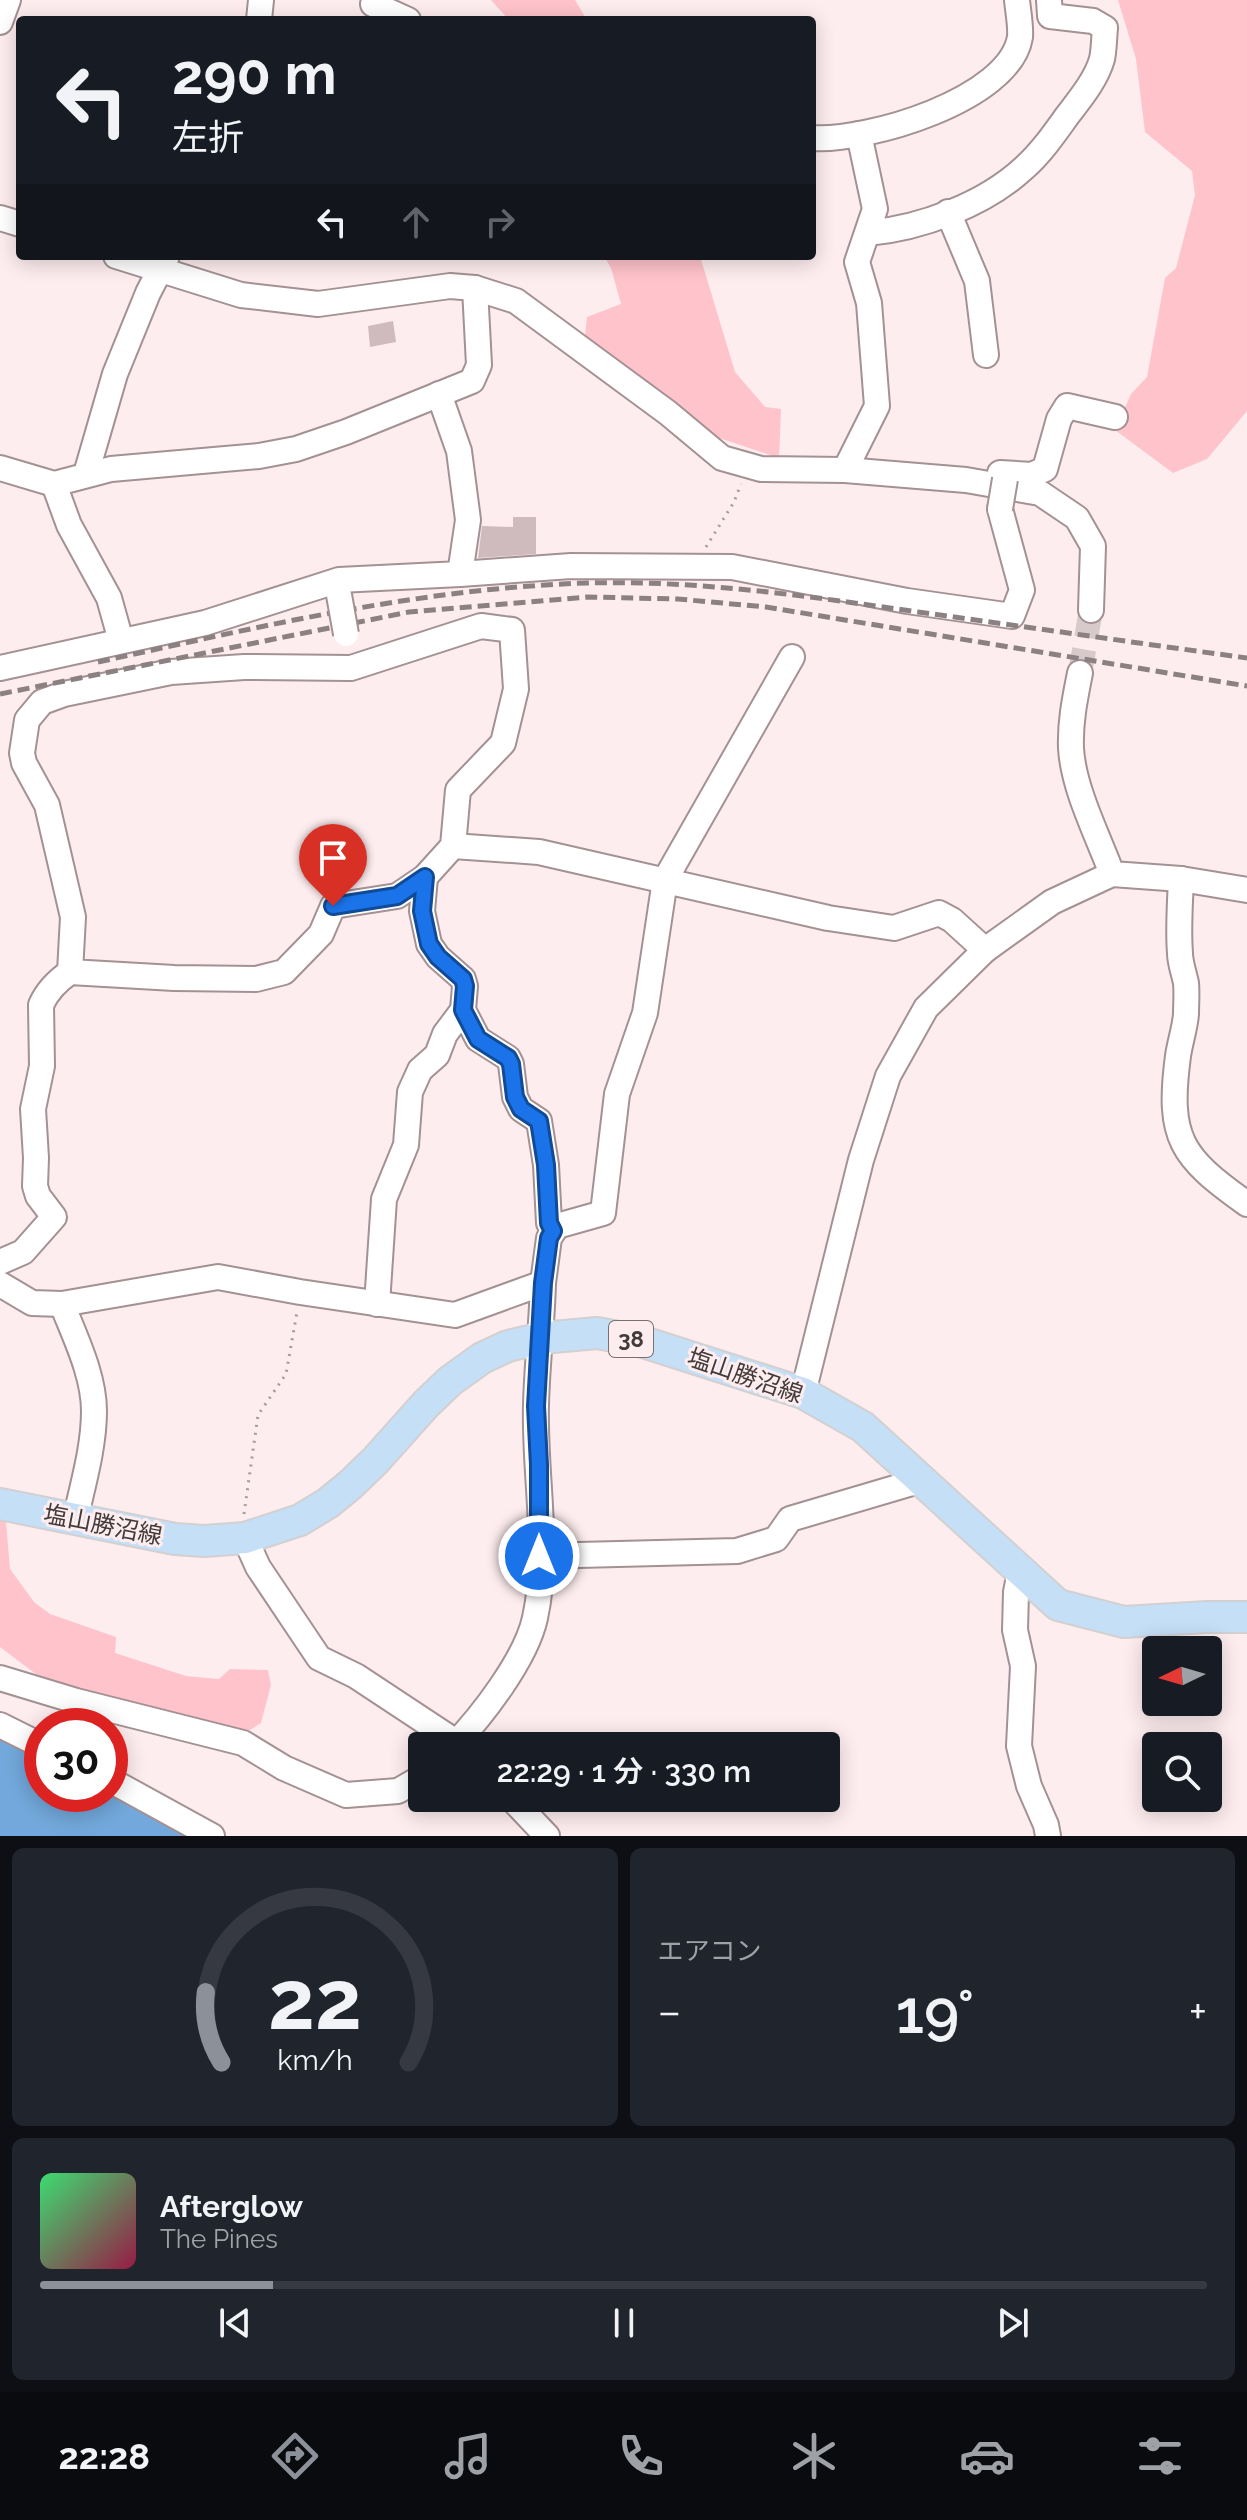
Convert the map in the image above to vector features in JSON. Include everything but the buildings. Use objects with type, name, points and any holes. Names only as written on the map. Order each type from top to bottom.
[{"type":"main road","name":"塩山勝沼線","points":[[0,1504],[175,1539],[204,1541],[245,1538],[300,1520],[328,1503],[375,1461],[450,1381],[482,1358],[508,1346],[542,1338],[597,1333],[640,1341],[803,1393],[863,1427],[1058,1605],[1124,1622],[1247,1617]]},
{"type":"street","points":[[0,22],[8,0]]},
{"type":"street","points":[[816,138],[834,140],[893,126],[961,101],[1003,70],[1020,39],[1017,0]]},
{"type":"street","points":[[868,233],[913,225],[994,190],[1023,169],[1045,146],[1086,91],[1102,58],[1105,28],[1093,21],[1050,16],[1049,0]]},
{"type":"street","points":[[373,4],[399,16]]},
{"type":"street","points":[[847,465],[877,406],[869,303],[857,262],[875,209],[859,134]]},
{"type":"street","points":[[948,212],[977,281],[986,355]]},
{"type":"street","points":[[86,474],[115,374],[148,293],[165,263],[241,295],[318,304],[450,286],[475,288],[516,301],[668,413],[722,458],[761,469],[919,462],[1005,476],[1032,475],[1045,469],[1059,419],[1067,406],[1115,417]]},
{"type":"street","points":[[0,468],[54,484],[86,474],[156,464],[259,456],[296,449],[346,432],[472,381],[479,365],[475,288]]},
{"type":"street","points":[[439,394],[459,451],[468,520],[460,574]]},
{"type":"street","points":[[847,465],[1040,493],[1077,518],[1093,546],[1091,610]]},
{"type":"street","points":[[0,668],[205,623],[339,588],[460,574],[571,566],[732,567],[893,599],[1012,616],[1022,590],[1000,509],[1005,476]]},
{"type":"street","points":[[54,484],[69,525],[109,598],[121,641]]},
{"type":"street","points":[[339,588],[351,668]]},
{"type":"street","points":[[0,1262],[23,1252],[54,1217],[38,1196],[35,1186],[33,1109],[42,1066],[41,1005],[59,979],[70,972],[256,979],[284,972],[321,934],[333,906],[397,896],[425,877],[453,846],[458,790],[503,743],[516,689],[512,630],[481,626],[351,668],[244,667],[171,672],[64,694],[42,702],[27,720],[22,753],[24,763],[47,805],[73,917],[70,972]]},
{"type":"street","points":[[467,1732],[510,1673],[534,1620],[539,1556],[536,1406],[543,1283],[549,1238],[557,1226],[603,1213],[617,1094],[645,1013],[665,880],[792,657]]},
{"type":"street","points":[[1080,673],[1071,716],[1071,751],[1077,780],[1112,874]]},
{"type":"street","points":[[453,846],[539,852],[828,918],[894,928],[939,913],[952,920],[985,950]]},
{"type":"street","points":[[803,1393],[861,1160],[888,1076],[926,1008],[985,950],[1052,902],[1112,874],[1181,879],[1247,890]]},
{"type":"street","points":[[377,1304],[384,1199],[406,1145],[410,1092],[420,1070],[437,1055],[445,1034],[463,1010],[463,979],[438,957],[429,944],[424,928],[425,877]]},
{"type":"street","points":[[1181,879],[1178,928],[1186,984],[1186,1018],[1178,1057],[1176,1124],[1179,1139],[1209,1177],[1247,1204]]},
{"type":"street","points":[[463,1010],[478,1039],[508,1058],[515,1097],[521,1109],[539,1121],[546,1165],[549,1223],[553,1231]]},
{"type":"street","points":[[0,1284],[32,1303],[62,1304],[90,1302],[218,1277],[455,1315],[543,1283]]},
{"type":"street","points":[[62,1304],[85,1364],[95,1408],[91,1445],[75,1520]]},
{"type":"street","points":[[539,1556],[737,1551],[776,1539],[790,1519],[922,1480]]},
{"type":"street","points":[[245,1538],[258,1567],[319,1658],[356,1676],[440,1732]]},
{"type":"street","points":[[1020,1572],[1015,1630],[1023,1666],[1019,1746],[1029,1786],[1048,1836]]},
{"type":"street","points":[[0,1678],[76,1701],[243,1743],[284,1768],[346,1795],[398,1791],[408,1785]]},
{"type":"street","points":[[0,1725],[24,1737]]},
{"type":"street","points":[[128,1790],[212,1836]]},
{"type":"street","points":[[524,1812],[547,1836]]},
{"type":"path","points":[[696,566],[734,502],[749,466]]},
{"type":"path","points":[[245,1538],[243,1517],[258,1415],[286,1374],[300,1292]]},
{"type":"shaded area","points":[[491,0],[575,0],[585,16],[505,16]]},
{"type":"shaded area","points":[[1118,0],[1247,0],[1247,411],[1207,459],[1173,473],[1115,430],[1131,394],[1147,377],[1165,278],[1176,268],[1195,195],[1192,171],[1145,132],[1136,59]]},
{"type":"shaded area","points":[[606,260],[701,260],[735,372],[765,407],[781,409],[779,458],[719,438],[620,367],[585,336],[587,317],[621,304]]},
{"type":"shaded area","points":[[0,1518],[6,1522],[10,1569],[34,1602],[50,1614],[116,1637],[115,1653],[186,1676],[219,1679],[230,1669],[268,1670],[271,1685],[261,1723],[245,1733],[49,1684],[0,1647]]},
{"type":"water","points":[[0,1734],[24,1745],[24,1812],[128,1812],[128,1797],[195,1836],[0,1836]]},
{"type":"tunnel","points":[[1080,673],[1091,610]]},
{"type":"railway","points":[[98,662],[280,623],[402,601],[525,586],[587,583],[670,584],[794,595],[1247,658]]},
{"type":"railway","points":[[0,694],[409,612],[587,597],[678,599],[766,607],[1247,686]]},
{"type":"route","points":[[333,906],[397,896],[425,877],[422,911],[429,944],[438,957],[463,979],[463,1010],[478,1039],[508,1058],[515,1097],[521,1109],[539,1121],[546,1165],[549,1223],[553,1231],[549,1238],[543,1283],[536,1406],[539,1556]]}]
